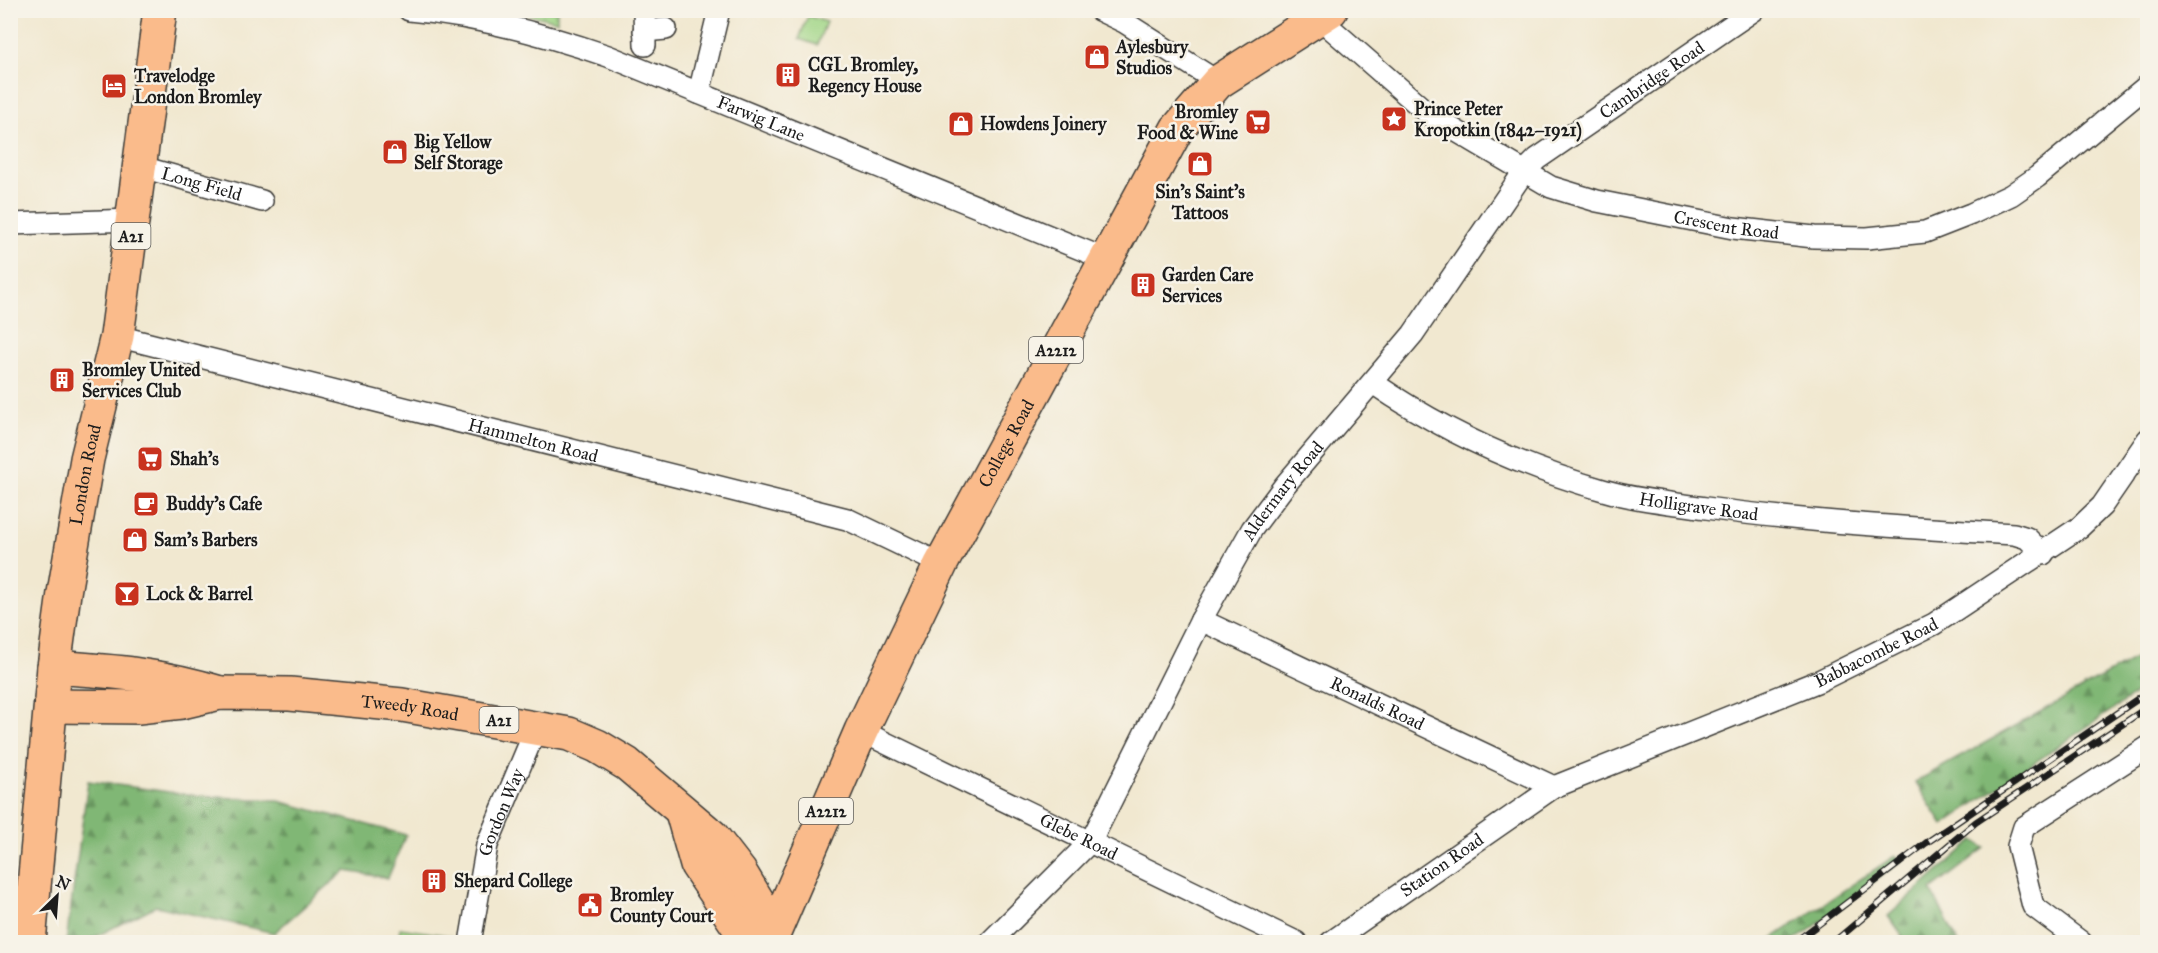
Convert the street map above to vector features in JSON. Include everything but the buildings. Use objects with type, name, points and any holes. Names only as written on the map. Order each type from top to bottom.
[{"type":"main road","name":"London Road","points":[[29,942],[54,667],[64,592],[87,459],[117,336],[142,167],[160,10]]},
{"type":"main road","name":"College Road","points":[[768,942],[861,731],[941,564],[1177,129],[1218,82],[1325,14]]},
{"type":"main road","name":"Tweedy Road","points":[[54,667],[146,674],[180,680],[220,693]]},
{"type":"main road","name":"Tweedy Road","points":[[52,706],[138,707],[182,702],[220,693],[290,694],[402,705],[537,726],[569,734],[597,746],[627,764],[712,836],[740,872],[766,915],[768,942]]},
{"type":"main road","points":[[682,812],[697,865],[742,932],[760,942]]},
{"type":"main road","points":[[740,872],[769,881],[784,880],[800,873]]},
{"type":"street","name":"Farwig Lane","points":[[409,10],[480,21],[554,38],[699,93],[1105,259]]},
{"type":"street","points":[[699,93],[719,10]]},
{"type":"street","points":[[1099,10],[1124,22],[1218,82]]},
{"type":"street","name":"Cambridge Road","points":[[1523,172],[1537,159],[1754,10]]},
{"type":"street","name":"Crescent Road","points":[[1325,14],[1431,116],[1551,187],[1597,201],[1734,228],[1814,237],[1867,238],[1925,232],[2011,195],[2037,177],[2148,85]]},
{"type":"street","points":[[644,29],[666,29]]},
{"type":"street","name":"Long Field","points":[[142,167],[262,201]]},
{"type":"street","name":"Aldermary Road","points":[[990,942],[1091,841],[1201,620],[1252,529],[1285,484],[1413,334],[1523,172]]},
{"type":"street","points":[[10,224],[134,220]]},
{"type":"street","name":"Hammelton Road","points":[[117,336],[847,519],[941,564]]},
{"type":"street","name":"Holligrave Road","points":[[1373,383],[1429,419],[1509,457],[1552,474],[1606,491],[1744,513],[1830,522],[2014,534],[2027,537],[2043,554]]},
{"type":"street","name":"Babbacombe Road","points":[[1554,787],[1819,681],[1934,624],[2043,554],[2080,527],[2102,506],[2148,439]]},
{"type":"street","name":"Ronalds Road","points":[[1201,620],[1554,787]]},
{"type":"street","name":"Gordon Way","points":[[471,937],[487,845],[537,726]]},
{"type":"street","name":"Glebe Road","points":[[861,731],[1296,942]]},
{"type":"street","points":[[2081,942],[2033,906],[2018,846],[2025,827],[2148,747]]},
{"type":"street","name":"Station Road","points":[[1331,942],[1554,787]]},
{"type":"green space","points":[[512,11],[557,11],[557,21]]},
{"type":"green space","points":[[808,16],[826,22],[817,45],[799,39]]},
{"type":"green space","points":[[2147,652],[2147,686],[1943,825],[1915,782]]},
{"type":"green space","points":[[88,781],[199,796],[275,800],[406,835],[388,878],[345,871],[274,933],[156,906],[85,942],[66,942]]},
{"type":"green space","points":[[1974,840],[1985,848],[1931,890],[1958,942],[1891,942],[1903,937],[1888,916]]},
{"type":"green space","points":[[1895,856],[1901,861],[1807,932],[1792,942],[1767,942]]},
{"type":"green space","points":[[400,928],[450,936],[450,941],[460,942],[398,942]]},
{"type":"railway","points":[[1795,942],[1926,843],[2148,692]]},
{"type":"railway","points":[[1834,942],[1976,822],[2148,707]]},
{"type":"place","name":"Aylesbury Studios","points":[[1097,57]]},
{"type":"place","name":"CGL Bromley, Regency House","points":[[788,75]]},
{"type":"place","name":"Travelodge London Bromley","points":[[114,86]]},
{"type":"place","name":"Prince Peter Kropotkin (1842–1921)","points":[[1394,119]]},
{"type":"place","name":"Bromley Food & Wine","points":[[1258,122]]},
{"type":"place","name":"Howdens Joinery","points":[[961,124]]},
{"type":"place","name":"Big Yellow Self Storage","points":[[395,152]]},
{"type":"place","name":"Sin's Saint's Tattoos","points":[[1200,164]]},
{"type":"place","name":"Garden Care Services","points":[[1143,285]]},
{"type":"place","name":"Bromley United Services Club","points":[[62,380]]},
{"type":"place","name":"Shah's","points":[[150,459]]},
{"type":"place","name":"Buddy's Cafe","points":[[146,504]]},
{"type":"place","name":"Sam's Barbers","points":[[135,540]]},
{"type":"place","name":"Lock & Barrel","points":[[127,594]]},
{"type":"place","name":"Shepard College","points":[[434,881]]},
{"type":"place","name":"Bromley County Court","points":[[590,905]]}]
